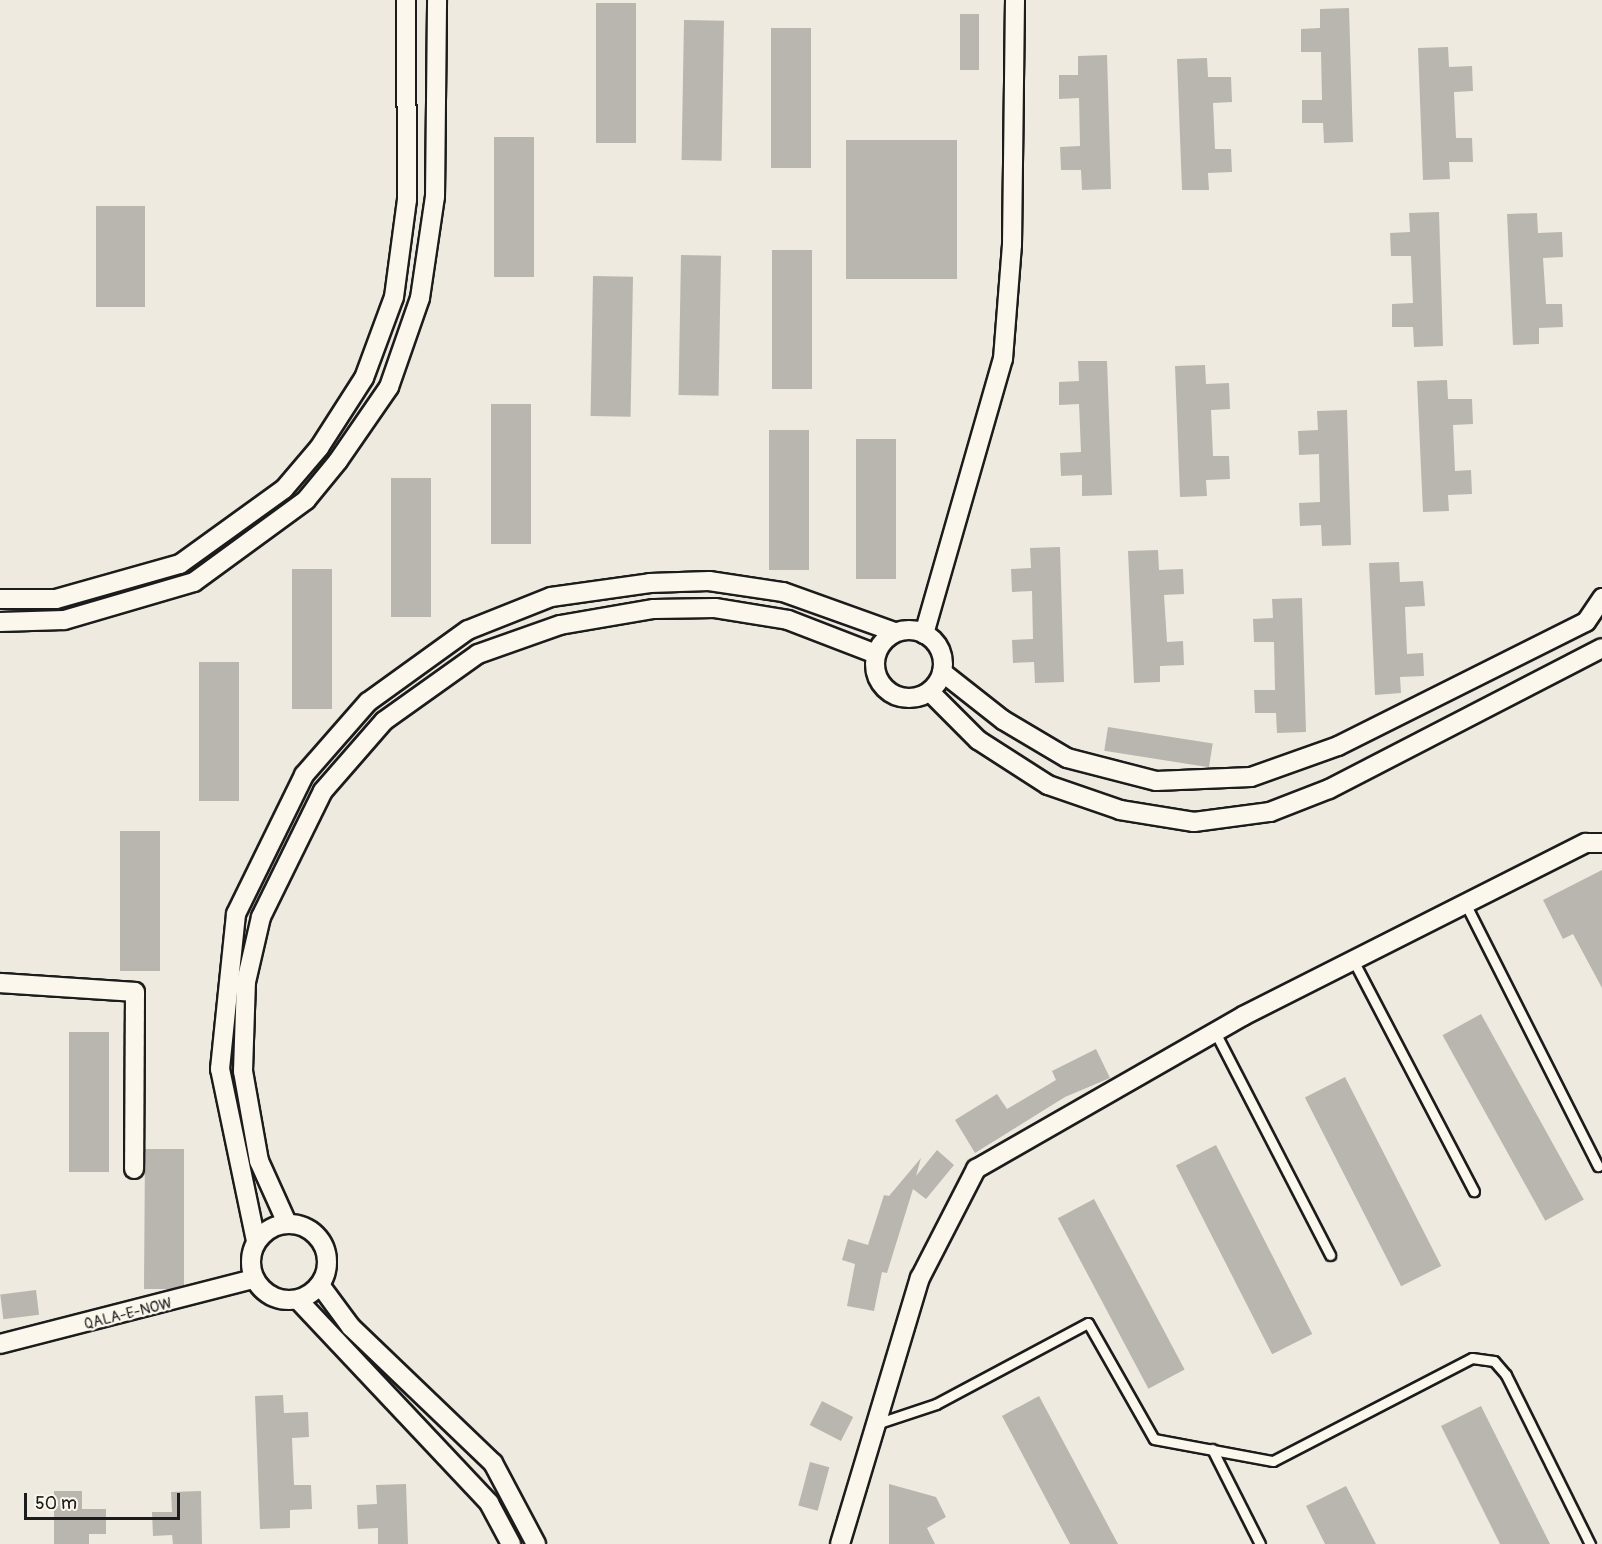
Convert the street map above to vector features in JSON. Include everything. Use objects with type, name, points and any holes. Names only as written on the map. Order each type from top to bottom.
[{"type":"street","points":[[0,600],[56,599],[180,564],[284,489],[319,448],[364,378],[394,297],[408,200],[406,0]]},
{"type":"street","points":[[0,622],[64,620],[194,582],[306,500],[338,460],[389,387],[420,298],[435,197],[437,0]]},
{"type":"street","points":[[924,633],[1003,359],[1012,245],[1015,0]]},
{"type":"street","points":[[511,1544],[489,1503],[298,1300],[272,1297],[254,1279],[250,1260],[256,1241],[220,1069],[237,914],[304,775],[368,702],[468,630],[551,597],[650,583],[710,581],[783,592],[895,632],[924,633],[940,650],[942,672],[930,692],[910,699],[889,693],[876,676],[876,654],[895,632]]},
{"type":"street","points":[[942,672],[1003,720],[1067,758],[1156,780],[1251,777],[1338,746],[1586,622],[1602,598]]},
{"type":"street","points":[[287,1223],[259,1161],[245,1082],[246,982],[261,917],[323,791],[384,721],[478,654],[560,625],[654,609],[715,608],[788,620],[876,654]]},
{"type":"street","points":[[930,692],[978,740],[1048,785],[1120,810],[1194,822],[1270,812],[1329,789],[1602,648]]},
{"type":"street","points":[[840,1544],[920,1278],[976,1168],[1215,1032],[1353,960],[1586,843],[1602,843]]},
{"type":"street","points":[[0,983],[135,992],[134,1169]]},
{"type":"street","points":[[256,1241],[287,1223],[310,1230],[325,1249],[326,1274],[320,1285],[298,1300]]},
{"type":"street","name":"QALA-E-NOW","points":[[0,1344],[254,1279]]},
{"type":"street","points":[[320,1285],[351,1327],[493,1463],[536,1544]]},
{"type":"lane","points":[[1465,903],[1598,1166]]},
{"type":"lane","points":[[1353,960],[1474,1191]]},
{"type":"lane","points":[[1215,1032],[1330,1255]]},
{"type":"lane","points":[[874,1425],[936,1404],[1088,1323],[1154,1439],[1273,1461],[1472,1358],[1494,1361],[1506,1375],[1590,1544]]},
{"type":"lane","points":[[1212,1449],[1260,1544]]},
{"type":"building","points":[[596,3],[636,3],[636,143],[596,143]]},
{"type":"building","points":[[1349,8],[1353,142],[1324,143],[1323,123],[1302,123],[1302,100],[1322,100],[1321,52],[1301,52],[1301,29],[1320,28],[1320,9]]},
{"type":"building","points":[[960,14],[979,14],[979,70],[960,70]]},
{"type":"building","points":[[684,20],[724,21],[722,161],[682,160]]},
{"type":"building","points":[[771,28],[811,28],[811,168],[771,168]]},
{"type":"building","points":[[1448,47],[1449,67],[1472,66],[1473,91],[1454,92],[1456,138],[1472,138],[1473,162],[1449,162],[1450,179],[1423,180],[1418,48]]},
{"type":"building","points":[[1107,55],[1111,189],[1082,190],[1081,170],[1061,170],[1060,147],[1080,146],[1079,98],[1059,99],[1059,75],[1078,75],[1078,56]]},
{"type":"building","points":[[1207,58],[1208,77],[1231,77],[1232,102],[1213,103],[1215,149],[1231,149],[1232,172],[1208,173],[1209,190],[1182,190],[1177,59]]},
{"type":"building","points":[[494,137],[534,137],[534,277],[494,277]]},
{"type":"building","points":[[846,140],[957,140],[957,279],[846,279]]},
{"type":"building","points":[[96,206],[145,206],[145,307],[96,307]]},
{"type":"building","points":[[1439,212],[1443,346],[1414,347],[1413,327],[1392,327],[1392,304],[1413,303],[1411,256],[1391,256],[1390,233],[1410,232],[1409,213]]},
{"type":"building","points":[[1537,213],[1538,233],[1562,232],[1563,257],[1543,258],[1546,304],[1562,304],[1563,327],[1539,328],[1539,344],[1513,345],[1507,214]]},
{"type":"building","points":[[772,250],[812,250],[812,389],[772,389]]},
{"type":"building","points":[[681,255],[721,256],[719,396],[679,395]]},
{"type":"building","points":[[593,276],[633,277],[631,417],[591,416]]},
{"type":"building","points":[[1078,361],[1107,361],[1112,495],[1082,496],[1082,475],[1061,476],[1060,453],[1081,452],[1079,404],[1059,405],[1059,382],[1079,381]]},
{"type":"building","points":[[1205,365],[1206,384],[1229,383],[1230,409],[1211,410],[1213,456],[1229,456],[1230,479],[1206,480],[1207,496],[1180,497],[1175,366]]},
{"type":"building","points":[[1447,380],[1448,399],[1472,399],[1473,424],[1453,425],[1455,471],[1471,470],[1472,494],[1448,495],[1449,511],[1423,512],[1417,381]]},
{"type":"building","points":[[491,404],[531,404],[531,544],[491,544]]},
{"type":"building","points":[[1347,410],[1351,545],[1322,546],[1321,525],[1300,526],[1299,503],[1320,502],[1319,454],[1299,455],[1298,431],[1318,430],[1317,411]]},
{"type":"building","points":[[769,430],[809,430],[809,570],[769,570]]},
{"type":"building","points":[[856,439],[896,439],[896,579],[856,579]]},
{"type":"building","points":[[391,478],[431,478],[431,617],[391,617]]},
{"type":"building","points":[[1060,547],[1064,682],[1035,683],[1034,662],[1013,663],[1012,640],[1033,639],[1032,591],[1012,592],[1011,569],[1031,568],[1030,548]]},
{"type":"building","points":[[1158,550],[1159,570],[1183,569],[1184,594],[1164,595],[1167,642],[1183,641],[1184,665],[1160,666],[1160,682],[1134,683],[1128,551]]},
{"type":"building","points":[[1399,562],[1400,582],[1423,581],[1425,606],[1405,607],[1407,654],[1423,653],[1424,676],[1400,677],[1401,693],[1375,695],[1369,563]]},
{"type":"building","points":[[292,569],[332,569],[332,709],[292,709]]},
{"type":"building","points":[[1302,598],[1306,732],[1277,733],[1276,713],[1255,713],[1254,690],[1275,690],[1274,642],[1254,642],[1253,619],[1273,618],[1272,599]]},
{"type":"building","points":[[199,662],[239,662],[239,801],[199,801]]},
{"type":"building","points":[[1108,727],[1213,744],[1209,767],[1104,751]]},
{"type":"building","points":[[120,831],[160,831],[160,971],[120,971]]},
{"type":"building","points":[[1602,870],[1602,988],[1573,934],[1563,939],[1543,900]]},
{"type":"building","points":[[1481,1014],[1584,1199],[1545,1221],[1443,1035]]},
{"type":"building","points":[[69,1032],[109,1032],[109,1172],[69,1172]]},
{"type":"building","points":[[1096,1049],[1110,1078],[1065,1097],[975,1153],[955,1120],[997,1094],[1007,1109],[1056,1080],[1052,1071]]},
{"type":"building","points":[[1345,1077],[1441,1266],[1401,1286],[1305,1097]]},
{"type":"building","points":[[1216,1145],[1312,1334],[1272,1354],[1176,1165]]},
{"type":"building","points":[[145,1149],[184,1149],[184,1285],[171,1289],[144,1289]]},
{"type":"building","points":[[937,1150],[954,1165],[926,1199],[913,1189],[887,1273],[882,1272],[874,1311],[847,1306],[855,1264],[842,1260],[848,1239],[868,1245],[884,1195],[889,1196],[921,1158],[916,1176]]},
{"type":"building","points":[[1094,1199],[1185,1369],[1148,1389],[1058,1218]]},
{"type":"building","points":[[36,1290],[39,1315],[3,1319],[0,1294]]},
{"type":"building","points":[[283,1395],[284,1413],[308,1412],[309,1437],[292,1438],[294,1485],[311,1485],[312,1509],[290,1510],[290,1528],[260,1529],[255,1396]]},
{"type":"building","points":[[1039,1396],[1118,1544],[1070,1544],[1002,1416]]},
{"type":"building","points":[[822,1401],[853,1417],[841,1441],[810,1425]]},
{"type":"building","points":[[1481,1406],[1550,1544],[1500,1544],[1441,1426]]},
{"type":"building","points":[[810,1462],[829,1467],[818,1511],[798,1505]]},
{"type":"building","points":[[406,1484],[408,1544],[378,1544],[378,1528],[358,1529],[357,1505],[377,1504],[376,1485]]},
{"type":"building","points":[[889,1484],[936,1497],[946,1517],[927,1528],[935,1544],[889,1544]]},
{"type":"building","points":[[1346,1486],[1376,1544],[1325,1544],[1306,1506]]},
{"type":"building","points":[[54,1491],[82,1491],[82,1509],[106,1509],[106,1534],[89,1534],[89,1544],[54,1544]]},
{"type":"building","points":[[201,1491],[202,1544],[173,1544],[172,1535],[153,1536],[152,1512],[172,1512],[171,1492]]}]
